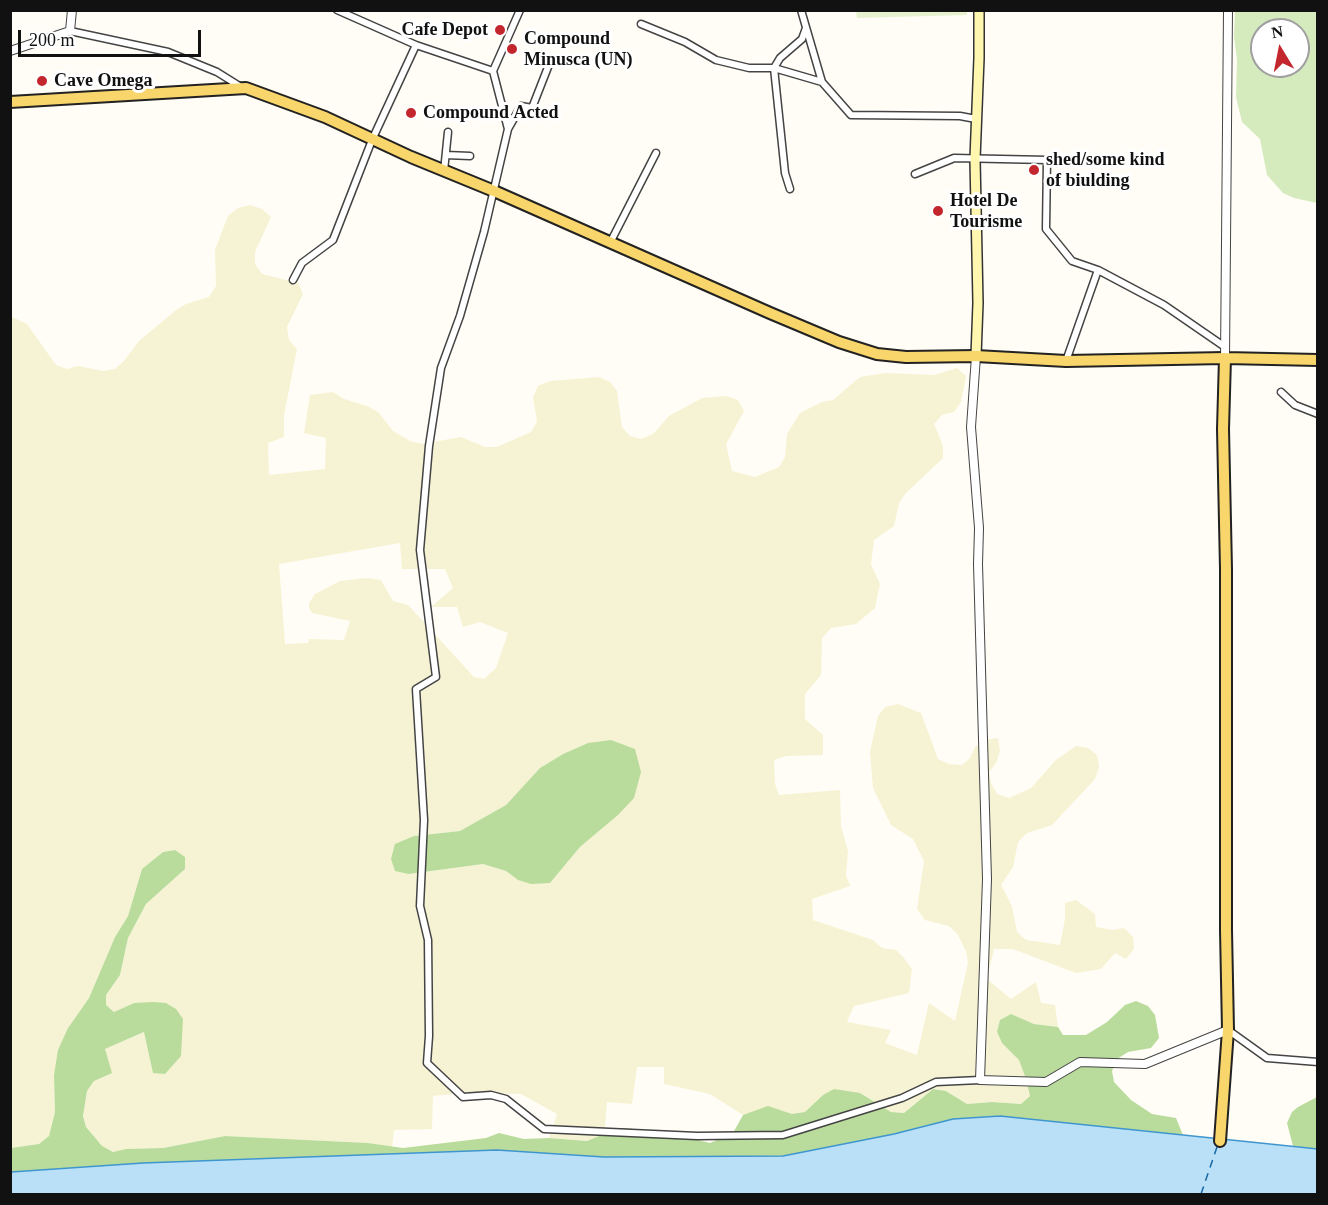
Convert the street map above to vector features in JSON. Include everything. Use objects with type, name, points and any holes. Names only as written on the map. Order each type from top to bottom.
[{"type":"main road","points":[[976,356],[978,303],[975,159],[979,10]]},
{"type":"main road","points":[[10,102],[241,87],[325,117],[372,140],[494,191],[770,313],[839,342],[877,354],[906,357],[976,356],[1066,361],[1225,353],[1317,360]]},
{"type":"main road","points":[[1220,1141],[1228,1030],[1223,429],[1225,353]]},
{"type":"street","points":[[70,31],[72,10]]},
{"type":"street","points":[[338,10],[416,45],[493,71]]},
{"type":"street","points":[[508,129],[493,71],[520,10]]},
{"type":"street","points":[[801,10],[822,82],[851,115],[976,119]]},
{"type":"street","points":[[1225,353],[1228,10]]},
{"type":"street","points":[[641,24],[686,42],[716,60],[749,68],[774,68],[822,82]]},
{"type":"street","points":[[789,189],[785,173],[774,68],[780,58],[802,39],[806,28]]},
{"type":"street","points":[[10,51],[70,31],[168,52],[217,72],[241,87]]},
{"type":"street","points":[[292,280],[302,263],[333,240],[372,140],[416,45]]},
{"type":"street","points":[[550,62],[532,108],[521,106],[508,129],[494,191],[460,316],[441,368],[429,446],[420,549],[436,677],[416,689],[424,820],[420,906],[428,940],[427,1063],[463,1097],[491,1095],[506,1099],[543,1129],[697,1136],[783,1135],[902,1098],[936,1082],[980,1080],[1046,1082],[1080,1062],[1145,1064],[1228,1030],[1267,1058],[1317,1062]]},
{"type":"street","points":[[444,171],[448,132]]},
{"type":"street","points":[[610,243],[656,153]]},
{"type":"street","points":[[446,155],[470,156]]},
{"type":"street","points":[[952,159],[943,163],[933,166],[915,174],[935,166],[944,162],[954,158],[1047,160],[1046,229],[1072,261],[1098,270],[1164,305],[1225,353]]},
{"type":"street","points":[[1066,361],[1098,270]]},
{"type":"street","points":[[976,356],[971,427],[979,528],[978,564],[987,879],[980,1080]]},
{"type":"street","points":[[1281,392],[1295,405],[1317,414]]},
{"type":"shaded area","points":[[250,205],[262,209],[271,217],[255,252],[255,264],[262,274],[298,283],[303,294],[287,327],[289,340],[297,349],[284,415],[284,437],[268,443],[269,475],[325,469],[326,438],[304,433],[310,395],[333,392],[344,399],[367,406],[378,412],[393,431],[410,441],[422,444],[461,437],[485,447],[497,447],[531,432],[537,422],[533,397],[538,386],[550,381],[599,377],[610,382],[617,391],[622,427],[630,436],[641,439],[653,434],[669,416],[702,398],[727,396],[738,400],[744,411],[726,444],[732,471],[755,477],[779,467],[785,457],[787,434],[800,413],[822,402],[833,400],[860,377],[885,373],[934,375],[957,368],[966,376],[961,402],[954,412],[942,415],[934,424],[943,446],[943,458],[906,493],[899,503],[894,526],[874,540],[871,564],[880,584],[875,608],[856,624],[831,628],[822,638],[821,675],[805,694],[805,719],[823,735],[823,755],[786,756],[774,760],[775,784],[779,795],[840,790],[841,826],[848,851],[846,875],[850,886],[812,899],[813,920],[873,940],[882,948],[896,950],[904,958],[912,969],[909,993],[854,1006],[847,1022],[891,1030],[885,1043],[917,1055],[929,1003],[955,1021],[968,963],[966,951],[958,935],[949,926],[925,920],[917,909],[924,861],[913,839],[891,825],[873,788],[870,752],[878,716],[885,707],[898,704],[921,713],[938,759],[949,764],[962,765],[970,758],[975,747],[985,740],[998,738],[1000,751],[996,763],[989,772],[991,783],[997,794],[1009,798],[1031,788],[1056,760],[1076,746],[1088,748],[1097,755],[1099,767],[1095,779],[1052,825],[1027,833],[1018,842],[1013,867],[1001,885],[1012,906],[1017,932],[1026,940],[1060,945],[1065,919],[1065,903],[1076,900],[1095,914],[1096,927],[1112,930],[1124,928],[1133,937],[1134,949],[1126,959],[1115,953],[1101,969],[1076,973],[1013,949],[994,949],[987,979],[1011,999],[1036,982],[1041,1003],[1055,1005],[1058,1027],[1034,1024],[1011,1014],[997,1032],[1002,1043],[1020,1060],[1030,1096],[1021,1104],[992,1102],[967,1104],[946,1091],[933,1089],[904,1113],[891,1112],[860,1093],[823,1095],[805,1112],[792,1114],[768,1107],[743,1115],[710,1094],[664,1084],[664,1067],[637,1067],[632,1104],[607,1102],[605,1128],[599,1136],[587,1141],[549,1138],[557,1114],[521,1094],[462,1093],[433,1096],[432,1129],[394,1130],[392,1147],[368,1143],[225,1136],[163,1148],[126,1149],[114,1152],[102,1147],[86,1127],[83,1116],[87,1091],[94,1081],[105,1049],[145,1032],[166,1003],[134,1003],[114,1012],[106,1005],[106,995],[120,975],[128,938],[146,904],[185,869],[175,850],[163,852],[142,869],[128,916],[115,937],[89,998],[68,1028],[54,1075],[55,1112],[49,1136],[39,1144],[11,1148],[10,316],[27,324],[56,365],[67,369],[78,366],[103,371],[115,369],[139,341],[176,310],[186,304],[209,297],[216,286],[215,250],[228,216],[238,208]],"holes":[[[400,543],[402,569],[445,569],[453,588],[431,607],[457,607],[463,627],[480,622],[508,633],[496,668],[484,679],[474,677],[408,605],[393,601],[381,580],[366,578],[340,581],[315,594],[309,603],[312,613],[350,621],[344,640],[309,639],[308,643],[285,644],[279,564]],[[588,743],[618,815],[580,847],[550,883],[518,880],[506,871],[483,864],[409,874],[414,836],[460,831],[506,805],[540,768]]]},
{"type":"green space","points":[[856,11],[967,11],[967,15],[857,18]]},
{"type":"green space","points":[[1235,11],[1317,11],[1317,203],[1283,193],[1267,175],[1260,139],[1242,122],[1236,97],[1237,60],[1234,36]]},
{"type":"green space","points":[[611,740],[635,749],[641,772],[634,798],[618,815],[580,847],[550,883],[531,884],[518,880],[506,871],[483,864],[409,874],[395,871],[391,859],[395,844],[414,836],[460,831],[506,805],[540,768],[563,754],[588,743]]},
{"type":"green space","points":[[175,850],[185,857],[185,869],[146,904],[128,938],[120,975],[106,995],[106,1005],[114,1012],[134,1003],[153,1002],[166,1003],[176,1009],[183,1019],[181,1056],[165,1074],[153,1073],[144,1032],[105,1049],[112,1073],[94,1081],[87,1091],[83,1116],[86,1127],[102,1146],[113,1152],[126,1149],[163,1148],[225,1136],[368,1143],[403,1148],[486,1138],[499,1133],[524,1139],[587,1141],[599,1136],[605,1128],[672,1134],[710,1143],[733,1133],[743,1115],[768,1106],[792,1114],[805,1112],[823,1095],[834,1089],[860,1093],[891,1112],[904,1113],[933,1089],[946,1091],[967,1104],[992,1102],[1021,1104],[1030,1096],[1026,1079],[1019,1060],[1002,1043],[997,1032],[1000,1020],[1011,1014],[1034,1024],[1058,1027],[1063,1035],[1086,1035],[1107,1022],[1125,1005],[1136,1001],[1148,1006],[1155,1015],[1159,1038],[1151,1048],[1128,1052],[1117,1059],[1112,1071],[1114,1082],[1131,1100],[1152,1114],[1176,1118],[1183,1135],[1000,1116],[953,1119],[894,1134],[783,1156],[604,1157],[497,1150],[143,1163],[11,1172],[11,1148],[39,1144],[49,1136],[55,1112],[54,1075],[58,1050],[68,1028],[89,998],[115,937],[128,916],[142,869],[163,852]]},
{"type":"green space","points":[[1317,1097],[1317,1149],[1293,1146],[1287,1123],[1292,1112]]},
{"type":"water","points":[[1000,1116],[1318,1149],[1317,1194],[11,1194],[11,1172],[143,1163],[497,1150],[604,1157],[783,1156],[894,1134],[953,1119]]},
{"type":"ferry route","points":[[1201,1194],[1218,1144]]},
{"type":"place","name":"Cafe Depot","points":[[500,30]]},
{"type":"place","name":"Compound Minusca (UN)","points":[[512,49]]},
{"type":"place","name":"Cave Omega","points":[[42,81]]},
{"type":"place","name":"Compound Acted","points":[[411,113]]},
{"type":"place","name":"shed/some kind of biulding","points":[[1034,170]]},
{"type":"place","name":"Hotel De Tourisme","points":[[938,211]]}]
